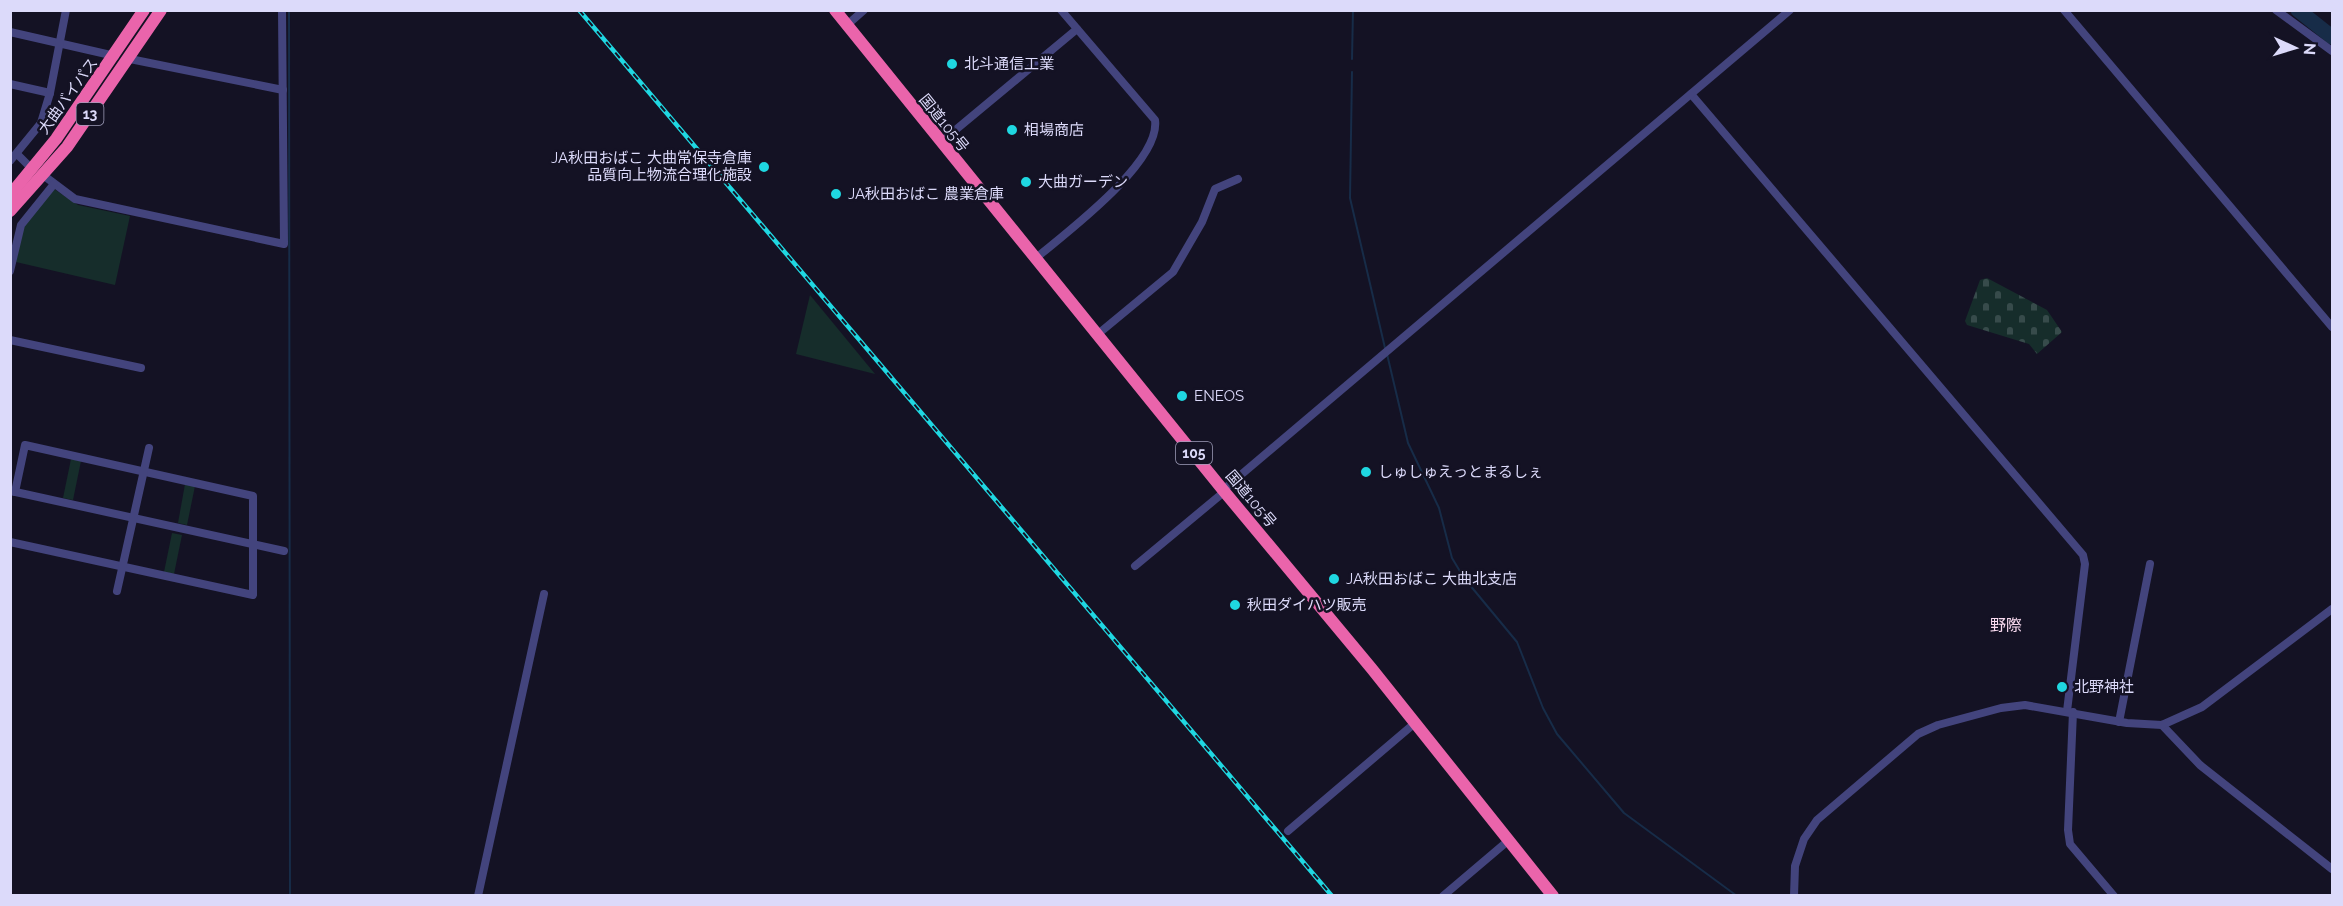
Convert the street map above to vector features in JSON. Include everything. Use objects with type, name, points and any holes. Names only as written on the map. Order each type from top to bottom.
[{"type":"highway","name":"大曲バイパス","points":[[10,211],[144,10]]},
{"type":"highway","name":"大曲バイパス","points":[[10,195],[67,147],[161,10]]},
{"type":"highway","name":"国道105号","points":[[835,10],[1553,896]]},
{"type":"street","points":[[66,10],[50,93],[41,123],[14,157],[75,200],[284,244],[282,10]]},
{"type":"street","points":[[847,25],[864,10]]},
{"type":"street","points":[[1036,258],[1127,179],[1157,130],[1155,120],[1061,10]]},
{"type":"street","points":[[1136,566],[1790,10]]},
{"type":"street","points":[[2064,10],[2332,327]]},
{"type":"street","points":[[2276,10],[2332,51]]},
{"type":"street","points":[[941,142],[1077,29]]},
{"type":"street","points":[[10,32],[115,56]]},
{"type":"street","points":[[129,59],[283,90]]},
{"type":"street","points":[[10,84],[50,93]]},
{"type":"street","points":[[1691,94],[2083,555],[2085,564],[2070,712],[2068,830],[2070,844],[2114,896]]},
{"type":"street","points":[[1098,334],[1173,272],[1202,222],[1215,189],[1238,179]]},
{"type":"street","points":[[10,271],[21,225],[54,184]]},
{"type":"street","points":[[10,340],[141,368]]},
{"type":"street","points":[[10,542],[253,595],[253,544],[253,496],[25,445],[13,492],[253,544],[284,551]]},
{"type":"street","points":[[117,591],[149,448]]},
{"type":"street","points":[[2119,722],[2150,564]]},
{"type":"street","points":[[478,896],[544,594]]},
{"type":"street","points":[[1794,896],[1795,866],[1804,839],[1817,820],[1918,734],[1938,725],[2001,708],[2025,705],[2119,722],[2163,725],[2202,707],[2332,609]]},
{"type":"street","points":[[1288,831],[1415,723]]},
{"type":"street","points":[[2163,725],[2200,765],[2332,869]]},
{"type":"street","points":[[1443,896],[1509,840]]},
{"type":"green space","points":[[54,189],[78,205],[130,216],[115,285],[16,262],[23,226]]},
{"type":"green space","points":[[1987,278],[2047,310],[2062,332],[2037,354],[2029,344],[1967,325],[1965,321],[1980,280]]},
{"type":"green space","points":[[810,295],[875,374],[796,354]]},
{"type":"green space","points":[[71,459],[81,461],[73,500],[63,498]]},
{"type":"green space","points":[[185,484],[195,486],[187,525],[178,523]]},
{"type":"green space","points":[[172,533],[182,535],[174,574],[164,572]]},
{"type":"waterway","points":[[289,10],[290,896]]},
{"type":"waterway","points":[[1352,59],[1353,10]]},
{"type":"waterway","points":[[2298,10],[2332,37]]},
{"type":"waterway","points":[[1352,72],[1350,198],[1385,348]]},
{"type":"waterway","points":[[1387,354],[1408,443],[1439,508],[1452,558],[1464,578],[1517,642],[1543,708],[1557,734],[1624,813],[1737,896]]},
{"type":"railway","points":[[579,10],[1332,896]]},
{"type":"place","name":"北斗通信工業","points":[[952,64]]},
{"type":"place","name":"相場商店","points":[[1012,130]]},
{"type":"place","name":"JA秋田おばこ 大曲常保寺倉庫 品質向上物流合理化施設","points":[[764,167]]},
{"type":"place","name":"大曲ガーデン","points":[[1026,182]]},
{"type":"place","name":"JA秋田おばこ 農業倉庫","points":[[836,194]]},
{"type":"place","name":"ENEOS","points":[[1182,396]]},
{"type":"place","name":"しゅしゅえっとまるしぇ","points":[[1366,472]]},
{"type":"place","name":"JA秋田おばこ 大曲北支店","points":[[1334,579]]},
{"type":"place","name":"秋田ダイハツ販売","points":[[1235,605]]},
{"type":"place","name":"北野神社","points":[[2062,687]]},
{"type":"district","name":"野際","points":[[2006,625]]}]
